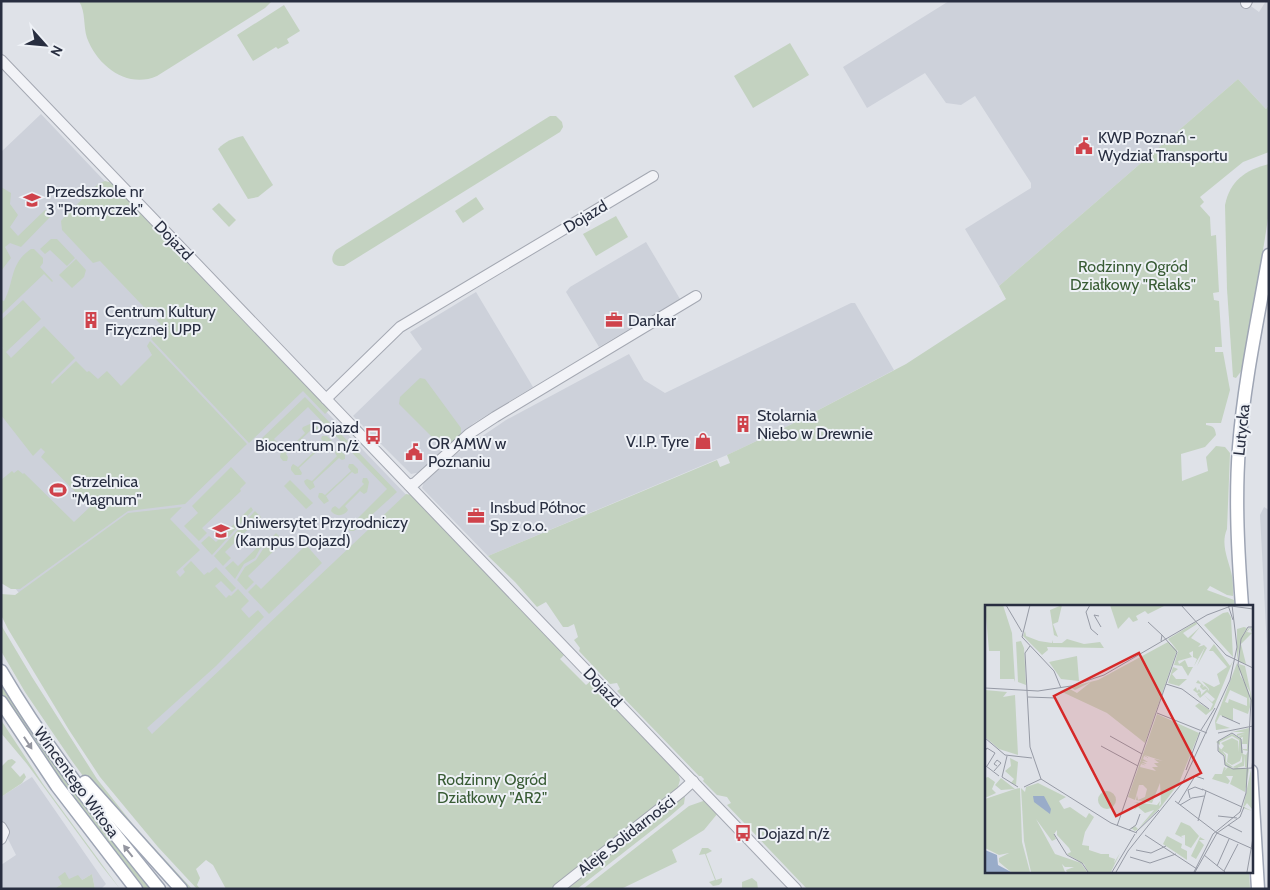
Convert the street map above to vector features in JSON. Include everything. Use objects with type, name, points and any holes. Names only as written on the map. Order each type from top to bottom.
[{"type":"main road","name":"Lutycka","points":[[1242,605],[1237,502],[1239,446],[1245,394],[1269,255]]},
{"type":"main road","name":"Wincentego Witosa","points":[[1,671],[33,722],[86,796],[159,889]]},
{"type":"main road","name":"Wincentego Witosa","points":[[1,702],[37,758],[136,889]]},
{"type":"main road","points":[[33,722],[103,804],[181,889]]},
{"type":"main road","points":[[1252,788],[1258,889]]},
{"type":"main road","points":[[112,859],[131,889]]},
{"type":"street","name":"Dojazd","points":[[1,60],[796,889]]},
{"type":"street","name":"Dojazd","points":[[326,399],[400,327],[653,176]]},
{"type":"street","points":[[409,485],[415,482],[469,434],[696,296]]},
{"type":"street","name":"Aleje Solidarności","points":[[558,889],[693,781]]},
{"type":"street","points":[[1,827],[4,832],[1,839]]},
{"type":"shaded area","name":"KWP Poznań - Wydział Transportu","points":[[949,1],[1244,1],[1259,12],[1266,1],[1269,1],[1269,104],[1266,109],[1238,79],[999,286],[965,229],[1031,188],[1031,183],[975,96],[961,105],[946,103],[925,73],[867,108],[843,67]]},
{"type":"shaded area","name":"Uniwersytet Przyrodniczy (Kampus Dojazd)","points":[[41,114],[562,657],[338,807],[121,722],[15,588],[1,561],[1,152]]},
{"type":"shaded area","name":"Dankar","points":[[646,242],[680,299],[599,347],[566,292],[570,287]]},
{"type":"shaded area","points":[[476,292],[533,387],[474,423],[421,472],[411,474],[353,416],[422,349],[410,332]]},
{"type":"shaded area","points":[[851,303],[855,303],[894,370],[790,425],[727,455],[488,556],[422,488],[425,479],[437,467],[506,420],[629,354],[644,380],[665,393]]},
{"type":"shaded area","points":[[1264,507],[1269,510],[1269,685],[1260,515]]},
{"type":"shaded area","points":[[32,777],[106,884],[101,889],[95,889],[92,874],[82,880],[70,879],[54,889],[1,889],[1,865],[16,855],[1,819],[1,797]]},
{"type":"green space","points":[[79,1],[272,1],[265,8],[157,76],[135,80],[115,73],[98,58],[87,38],[83,10]]},
{"type":"green space","points":[[284,5],[300,31],[287,39],[289,43],[278,49],[276,47],[253,61],[237,35]]},
{"type":"green space","points":[[790,43],[809,75],[753,108],[734,76]]},
{"type":"green space","name":"Rodzinny Ogród Działkowy \"Relaks\"","points":[[1238,79],[1266,109],[1269,105],[1269,152],[1243,162],[1200,197],[1204,202],[1200,206],[1210,217],[1211,236],[1216,235],[1219,292],[1213,293],[1214,300],[1219,301],[1222,347],[1215,347],[1215,352],[1223,352],[1230,390],[1221,423],[1206,423],[1206,425],[1214,428],[1216,435],[1205,447],[1181,454],[1182,481],[1208,471],[1206,457],[1216,446],[1225,447],[1230,453],[1227,529],[1224,541],[1232,576],[1233,596],[1210,586],[1207,590],[1234,600],[1235,605],[985,605],[985,872],[1249,872],[1250,889],[807,889],[727,805],[731,803],[727,797],[717,795],[703,781],[704,779],[617,691],[620,689],[617,683],[610,684],[579,651],[580,648],[574,640],[578,637],[574,624],[563,627],[546,602],[537,607],[488,556],[717,460],[720,467],[730,463],[727,455],[790,425],[906,364],[1006,299],[999,286]]},
{"type":"green space","points":[[550,116],[556,116],[562,122],[563,127],[560,132],[344,266],[334,264],[332,259],[336,250]]},
{"type":"green space","points":[[243,136],[273,185],[258,197],[248,199],[218,149],[230,140]]},
{"type":"green space","points":[[1269,164],[1269,212],[1252,321],[1242,370],[1236,378],[1233,377],[1227,289],[1225,205],[1231,189],[1240,178],[1260,166]]},
{"type":"green space","points":[[105,181],[113,183],[330,409],[325,414],[303,391],[249,443],[151,339],[163,327],[100,261],[93,263],[62,230],[61,221],[65,216],[98,184]]},
{"type":"green space","points":[[1,187],[11,193],[10,204],[18,215],[10,227],[18,236],[45,210],[48,211],[50,217],[21,247],[10,243],[5,247],[11,258],[1,271]]},
{"type":"green space","points":[[476,197],[484,209],[463,223],[455,211]]},
{"type":"green space","points":[[219,203],[236,220],[229,227],[212,209]]},
{"type":"green space","points":[[616,216],[628,237],[596,256],[583,234]]},
{"type":"green space","points":[[51,239],[57,239],[75,258],[67,266],[50,250],[45,254],[40,249]]},
{"type":"green space","points":[[31,249],[34,249],[43,258],[43,263],[40,267],[53,281],[44,274],[1,315],[1,300],[4,301],[16,267],[24,255]]},
{"type":"green space","points":[[76,259],[86,270],[84,277],[72,288],[59,275]]},
{"type":"green space","points":[[23,300],[41,319],[6,352],[11,358],[44,326],[75,358],[51,382],[52,384],[76,361],[87,372],[89,371],[98,379],[107,371],[121,386],[152,355],[147,346],[150,341],[247,444],[185,504],[128,511],[20,589],[11,589],[1,583],[1,480],[12,471],[14,473],[18,470],[24,473],[74,522],[90,507],[41,457],[45,452],[41,448],[33,456],[1,415],[1,347],[4,349],[1,346],[1,320]]},
{"type":"green space","points":[[420,378],[425,379],[461,428],[461,435],[445,450],[399,404],[400,397]]},
{"type":"green space","points":[[305,397],[397,492],[354,531],[350,531],[347,528],[347,520],[350,519],[354,522],[387,489],[308,407],[274,439],[277,442],[275,445],[270,446],[261,439]]},
{"type":"green space","points":[[310,424],[318,427],[318,431],[311,430],[286,454],[288,457],[287,461],[283,461],[280,457],[282,447],[290,448],[305,433],[302,429],[303,427]]},
{"type":"green space","points":[[322,436],[327,436],[332,441],[331,445],[325,444],[299,468],[302,473],[301,475],[295,475],[291,470],[293,464],[298,467],[324,442],[321,439]]},
{"type":"green space","points":[[336,450],[340,450],[345,455],[345,459],[339,458],[313,482],[315,487],[310,490],[304,481],[307,479],[312,481],[337,456]]},
{"type":"green space","points":[[349,464],[353,464],[358,469],[358,473],[352,472],[326,496],[329,501],[324,504],[318,497],[319,493],[325,495],[351,471],[348,467]]},
{"type":"green space","points":[[231,467],[246,483],[240,489],[241,491],[202,528],[207,533],[199,541],[184,526],[198,513],[192,506]]},
{"type":"green space","points":[[363,478],[367,478],[369,482],[367,492],[364,494],[360,491],[345,506],[348,510],[345,513],[339,515],[333,513],[331,511],[332,508],[335,506],[339,509],[364,484],[362,482]]},
{"type":"green space","points":[[290,480],[313,503],[306,509],[284,486]]},
{"type":"green space","name":"Rodzinny Ogród Działkowy \"AR2\"","points":[[406,494],[412,495],[565,654],[560,659],[586,685],[591,681],[678,773],[680,780],[677,790],[550,889],[226,889],[213,865],[206,860],[196,869],[200,878],[197,885],[200,889],[197,889],[158,847],[100,777],[69,730],[8,629],[1,615],[1,594],[15,595],[128,513],[182,507],[170,519],[200,550],[176,572],[180,577],[185,572],[183,569],[191,561],[204,575],[216,567],[236,588],[232,592],[221,581],[215,586],[226,598],[238,589],[249,601],[241,609],[249,618],[258,610],[264,617],[216,666],[147,728],[152,734]]},
{"type":"green space","points":[[251,507],[253,510],[212,555],[201,543],[209,536],[216,542]]},
{"type":"green space","points":[[255,511],[261,517],[225,552],[231,558],[223,566],[214,556]]},
{"type":"green space","points":[[276,533],[284,541],[248,576],[254,582],[246,590],[237,580],[245,567],[256,560],[263,549],[271,545],[273,536]]},
{"type":"green space","points":[[269,536],[270,543],[260,549],[255,558],[244,564],[235,579],[225,568],[233,561],[238,566]]},
{"type":"green space","points":[[306,545],[322,563],[269,614],[248,592],[256,584],[261,589]]},
{"type":"green space","points":[[1,625],[97,779],[135,827],[192,889],[186,889],[89,784],[72,761],[25,692],[1,651]]},
{"type":"green space","points":[[1,681],[152,889],[143,889],[66,788],[1,693]]},
{"type":"green space","points":[[1,720],[43,784],[120,889],[27,764],[1,733]]},
{"type":"green space","points":[[12,759],[16,762],[11,767],[20,777],[24,773],[26,777],[22,783],[1,797],[1,767],[8,760]]},
{"type":"green space","points":[[685,796],[684,804],[669,817],[577,889],[566,889]]},
{"type":"green space","points":[[706,800],[718,813],[704,830],[672,850],[677,862],[621,889],[583,889],[689,806]]},
{"type":"green space","points":[[702,848],[708,848],[712,851],[706,854],[716,880],[722,878],[722,882],[719,885],[713,886],[709,882],[715,880],[705,854],[699,855]]},
{"type":"green space","points":[[65,872],[69,879],[78,875],[82,880],[92,874],[95,889],[54,889],[62,884],[58,877]]},
{"type":"green space","points":[[752,878],[757,882],[758,889],[742,889],[742,882]]},
{"type":"place","name":"KWP Poznań - Wydział Transportu","points":[[1084,146]]},
{"type":"place","name":"Przedszkole nr 3 \"Promyczek\"","points":[[32,200]]},
{"type":"place","name":"Centrum Kultury Fizycznej UPP","points":[[91,320]]},
{"type":"place","name":"Dankar","points":[[614,320]]},
{"type":"place","name":"Stolarnia Niebo w Drewnie","points":[[743,424]]},
{"type":"place","name":"Dojazd Biocentrum n/ż","points":[[373,436]]},
{"type":"place","name":"V.I.P. Tyre","points":[[703,441]]},
{"type":"place","name":"OR AMW w Poznaniu","points":[[414,452]]},
{"type":"place","name":"Strzelnica \"Magnum\"","points":[[58,490]]},
{"type":"place","name":"Insbud Północ Sp z o.o.","points":[[476,516]]},
{"type":"place","name":"Uniwersytet Przyrodniczy (Kampus Dojazd)","points":[[221,531]]},
{"type":"place","name":"Dojazd n/ż","points":[[743,833]]}]
